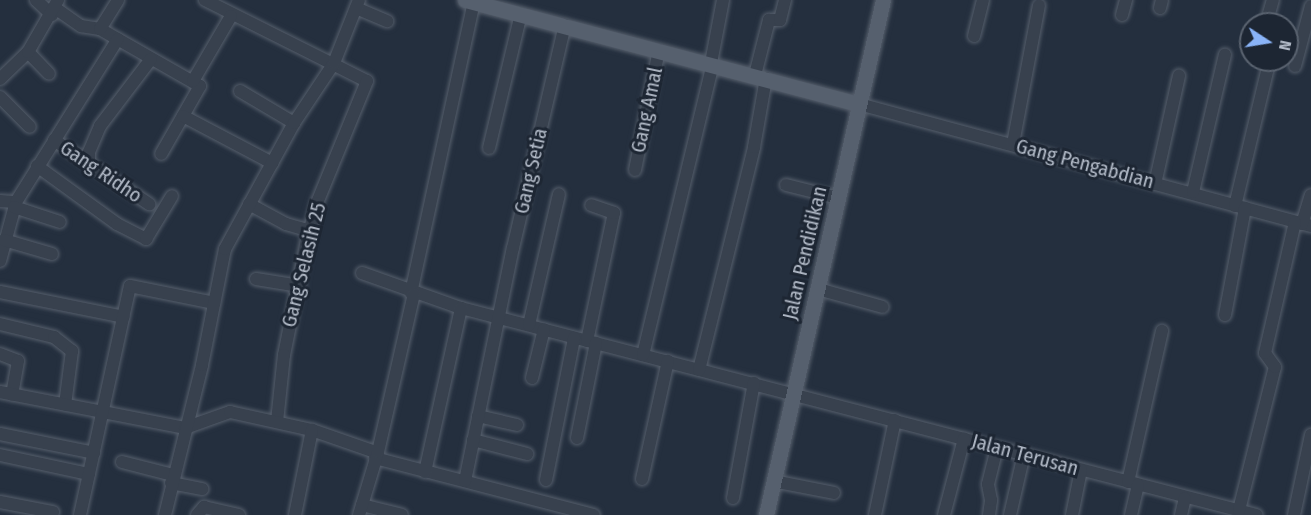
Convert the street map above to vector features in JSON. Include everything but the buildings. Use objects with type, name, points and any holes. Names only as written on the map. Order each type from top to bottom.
[{"type":"main road","name":"Jalan Pendidikan","points":[[766,515],[883,0]]},
{"type":"main road","points":[[470,1],[506,5],[521,14],[761,76],[859,104]]},
{"type":"street","points":[[36,0],[55,8],[81,26],[100,29],[200,86],[161,154]]},
{"type":"street","points":[[100,29],[118,0]]},
{"type":"street","points":[[205,0],[231,16],[334,62]]},
{"type":"street","points":[[643,355],[712,64],[723,0]]},
{"type":"street","points":[[699,370],[754,147],[769,20],[780,20],[785,0]]},
{"type":"street","points":[[974,36],[983,0]]},
{"type":"street","points":[[1122,15],[1126,0]]},
{"type":"street","points":[[402,515],[360,510],[377,455],[412,294],[470,1]]},
{"type":"street","points":[[165,515],[225,249],[294,123],[334,62],[357,4],[387,21]]},
{"type":"street","points":[[1016,145],[1018,116],[1039,5]]},
{"type":"street","points":[[1299,51],[1311,6]]},
{"type":"street","points":[[3,71],[28,52],[55,8]]},
{"type":"street","points":[[489,147],[521,14]]},
{"type":"street","points":[[193,81],[231,16]]},
{"type":"street","name":"Gang Setia","points":[[465,481],[499,317],[565,26]]},
{"type":"street","points":[[0,261],[15,205],[37,166],[118,39]]},
{"type":"street","name":"Gang Amal","points":[[635,170],[659,50]]},
{"type":"street","points":[[28,52],[49,74]]},
{"type":"street","points":[[1193,192],[1225,55]]},
{"type":"street","points":[[89,165],[90,149],[100,126],[151,59]]},
{"type":"street","name":"Gang Selasih 25","points":[[277,422],[284,355],[310,231],[367,81],[334,62]]},
{"type":"street","points":[[1225,315],[1240,207],[1267,72]]},
{"type":"street","points":[[1155,184],[1179,76]]},
{"type":"street","points":[[240,91],[294,123]]},
{"type":"street","points":[[0,97],[30,127]]},
{"type":"street","name":"Gang Pengabdian","points":[[859,104],[1155,184],[1193,192],[1303,224]]},
{"type":"street","points":[[183,116],[272,163]]},
{"type":"street","name":"Gang Ridho","points":[[54,140],[149,204]]},
{"type":"street","points":[[37,166],[117,225],[146,239],[172,196]]},
{"type":"street","points":[[786,185],[838,198]]},
{"type":"street","points":[[530,325],[559,194]]},
{"type":"street","points":[[1246,513],[1275,367],[1265,353],[1311,195]]},
{"type":"street","points":[[0,201],[60,222]]},
{"type":"street","points":[[249,204],[286,224],[310,231]]},
{"type":"street","points":[[546,480],[586,340],[614,213],[591,204]]},
{"type":"street","points":[[4,240],[52,254]]},
{"type":"street","name":"Jalan Terusan","points":[[362,273],[412,294],[461,308],[1246,513]]},
{"type":"street","points":[[256,279],[298,286]]},
{"type":"street","points":[[80,515],[130,286],[214,303]]},
{"type":"street","points":[[818,289],[883,307]]},
{"type":"street","points":[[0,291],[124,317]]},
{"type":"street","points":[[424,471],[461,308]]},
{"type":"street","points":[[0,324],[54,337],[72,351],[65,405]]},
{"type":"street","points":[[532,378],[543,329]]},
{"type":"street","points":[[1131,515],[1133,484],[1162,331]]},
{"type":"street","points":[[577,438],[586,340]]},
{"type":"street","points":[[0,354],[18,361],[6,393],[185,428],[225,412],[277,422],[312,430],[424,471],[594,515]]},
{"type":"street","points":[[642,479],[668,361]]},
{"type":"street","points":[[733,498],[754,383]]},
{"type":"street","points":[[478,416],[517,425]]},
{"type":"street","points":[[875,515],[895,420]]},
{"type":"street","points":[[295,515],[312,430]]},
{"type":"street","points":[[0,434],[94,453]]},
{"type":"street","points":[[1294,515],[1311,435]]},
{"type":"street","points":[[944,515],[964,439]]},
{"type":"street","points":[[473,440],[526,454]]},
{"type":"street","points":[[988,515],[991,500],[988,484],[997,448]]},
{"type":"street","points":[[1010,515],[1024,454]]},
{"type":"street","points":[[0,455],[89,474]]},
{"type":"street","points":[[122,462],[202,489]]},
{"type":"street","points":[[1072,515],[1081,470]]},
{"type":"street","points":[[773,481],[834,494]]},
{"type":"street","points":[[1181,515],[1185,498]]},
{"type":"street","points":[[0,502],[53,512]]},
{"type":"street","points":[[197,515],[204,507],[239,515]]}]
